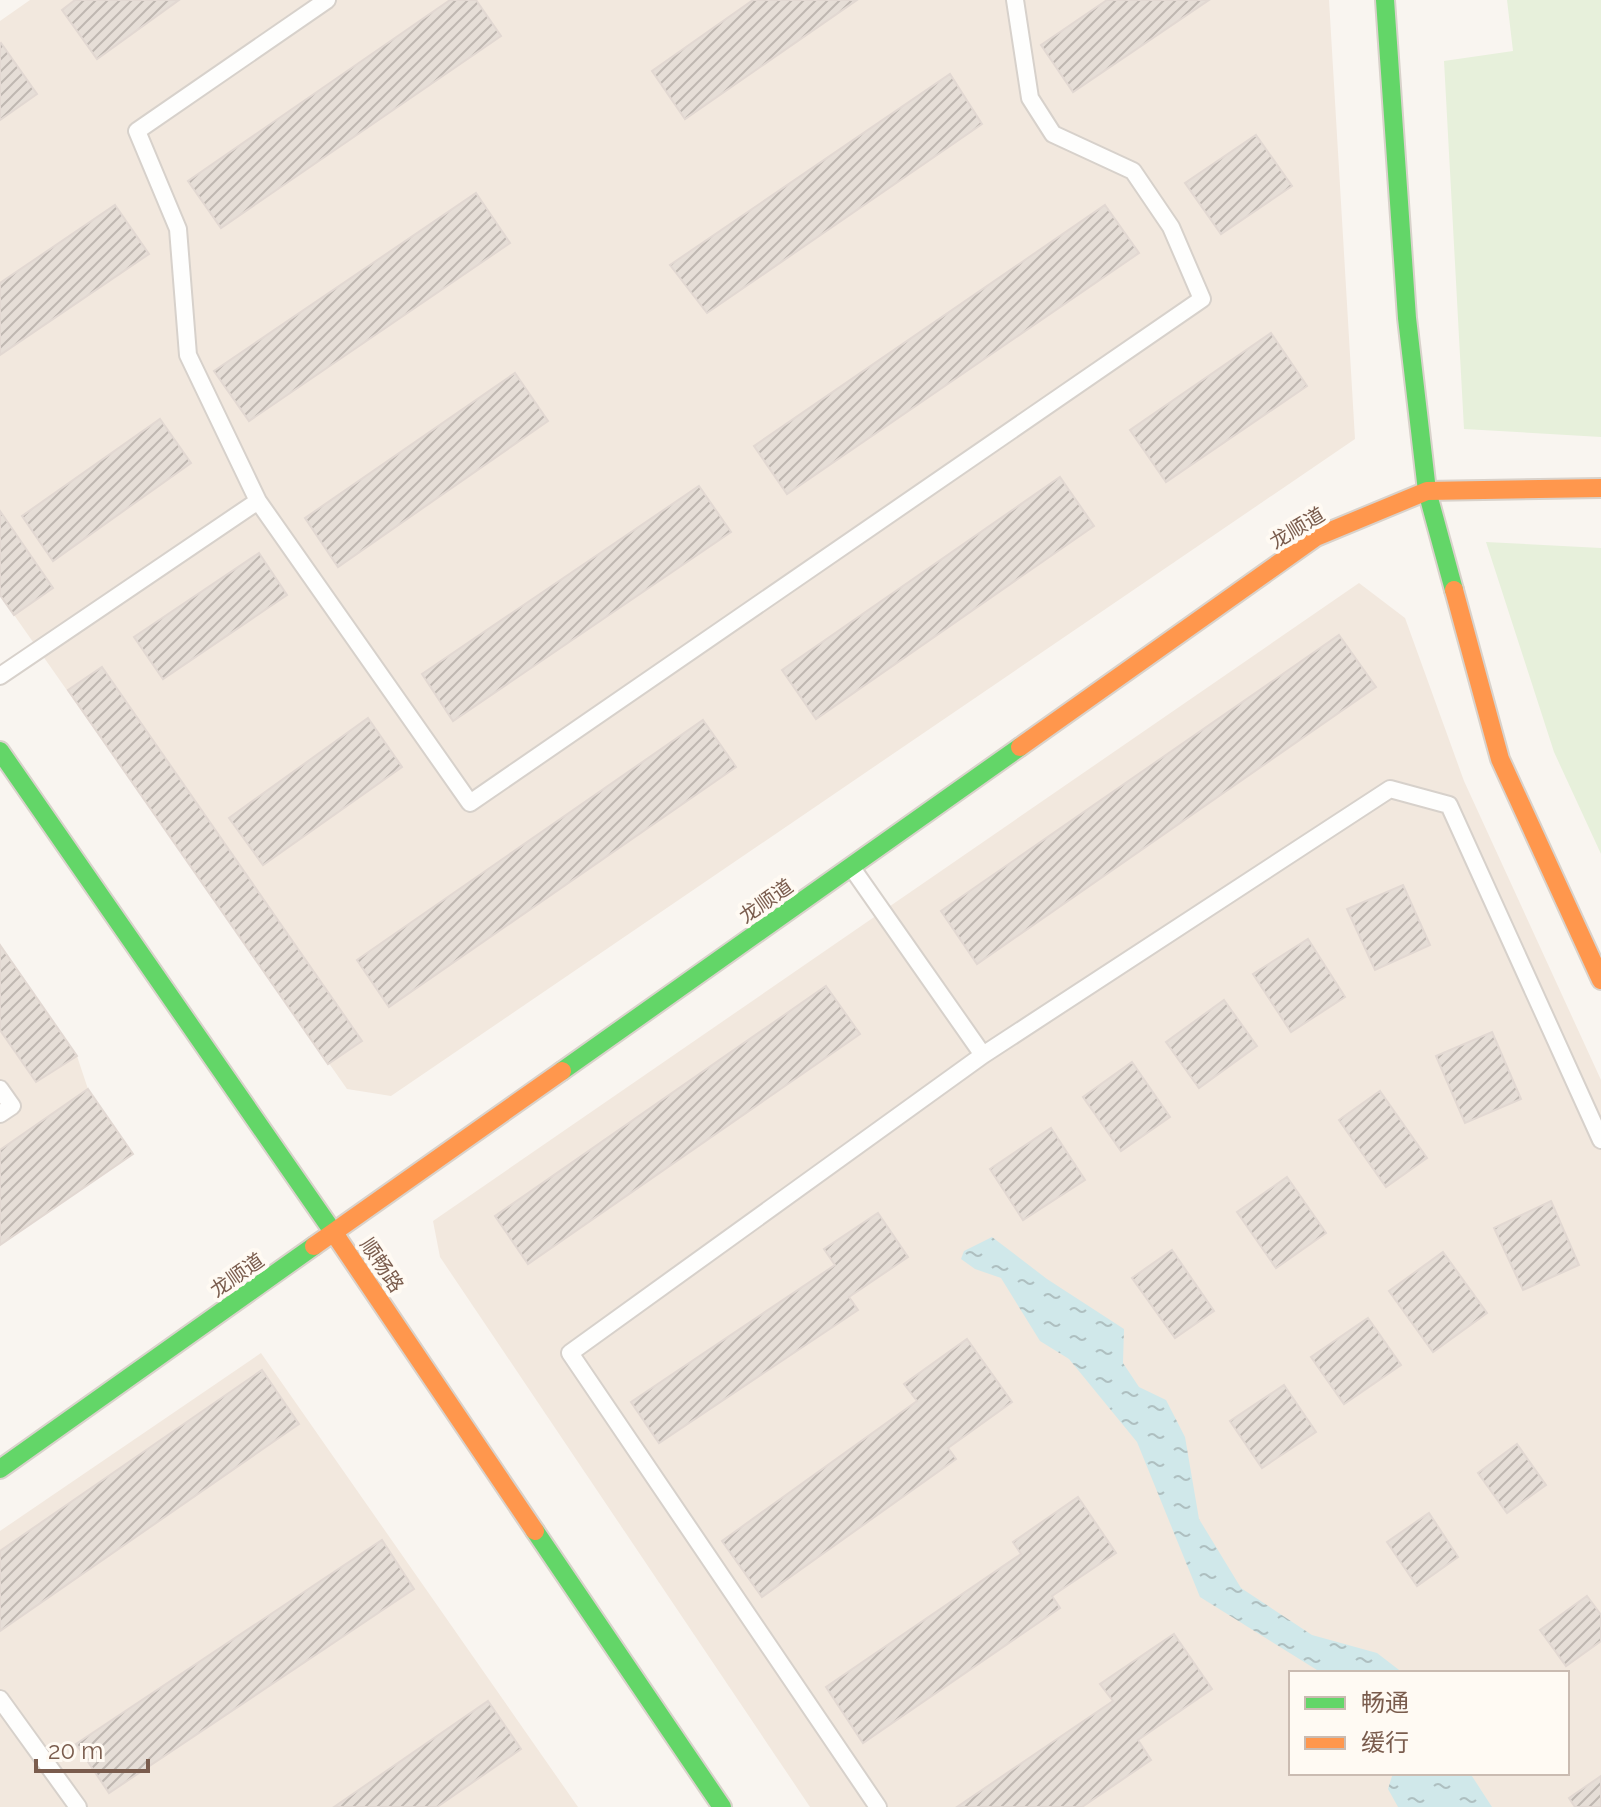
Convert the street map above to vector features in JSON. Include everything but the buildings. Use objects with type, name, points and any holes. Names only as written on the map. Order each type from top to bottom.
[{"type":"street","points":[[1385,0],[1407,318],[1427,491],[1500,759],[1601,980]]},
{"type":"street","name":"龙顺道","points":[[0,1469],[1316,537],[1427,491],[1601,488]]},
{"type":"street","name":"顺畅路","points":[[0,751],[335,1234],[722,1807]]},
{"type":"lane","points":[[327,0],[137,131],[178,229],[188,355],[258,501],[470,803],[1202,299],[1171,227],[1133,171],[1053,134],[1030,98],[1015,0]]},
{"type":"lane","points":[[0,676],[258,501]]},
{"type":"lane","points":[[878,1807],[570,1353],[983,1055],[1390,789],[1449,805],[1601,1140]]},
{"type":"lane","points":[[851,867],[983,1055]]},
{"type":"lane","points":[[0,1089],[12,1106],[0,1114]]},
{"type":"lane","points":[[0,1699],[78,1807]]},
{"type":"shaded area","points":[[30,0],[1329,0],[1355,439],[391,1096],[347,1089],[0,595],[0,21]]},
{"type":"shaded area","points":[[1359,583],[1405,618],[1464,781],[1601,1080],[1601,1807],[810,1807],[440,1257],[433,1221]]},
{"type":"shaded area","points":[[0,944],[77,1056],[88,1089],[133,1154],[0,1245]]},
{"type":"shaded area","points":[[261,1353],[578,1807],[0,1807],[0,1531]]},
{"type":"green space","points":[[1507,0],[1601,0],[1601,437],[1464,429],[1444,61],[1513,51]]},
{"type":"green space","points":[[1486,542],[1601,548],[1601,854],[1554,752]]},
{"type":"water","points":[[992,1237],[1047,1279],[1124,1329],[1123,1363],[1139,1387],[1166,1400],[1185,1437],[1199,1519],[1241,1588],[1312,1635],[1377,1653],[1400,1671],[1317,1670],[1200,1597],[1137,1442],[1069,1359],[1040,1341],[1001,1278],[975,1269],[961,1259],[964,1251]]},
{"type":"water","points":[[1392,1775],[1471,1775],[1492,1807],[1398,1807],[1388,1789]]},
{"type":"traffic: fast","points":[[1385,0],[1407,318],[1427,491],[1454,590]]},
{"type":"traffic: fast","points":[[562,1071],[1020,747]]},
{"type":"traffic: fast","points":[[0,751],[338,1239]]},
{"type":"traffic: fast","points":[[0,1469],[314,1246]]},
{"type":"traffic: fast","points":[[535,1531],[722,1807]]},
{"type":"traffic: slow","points":[[1020,747],[1316,537],[1427,491],[1601,488]]},
{"type":"traffic: slow","points":[[1454,590],[1500,759],[1601,980]]},
{"type":"traffic: slow","points":[[314,1246],[562,1071]]},
{"type":"traffic: slow","points":[[338,1239],[535,1531]]}]
